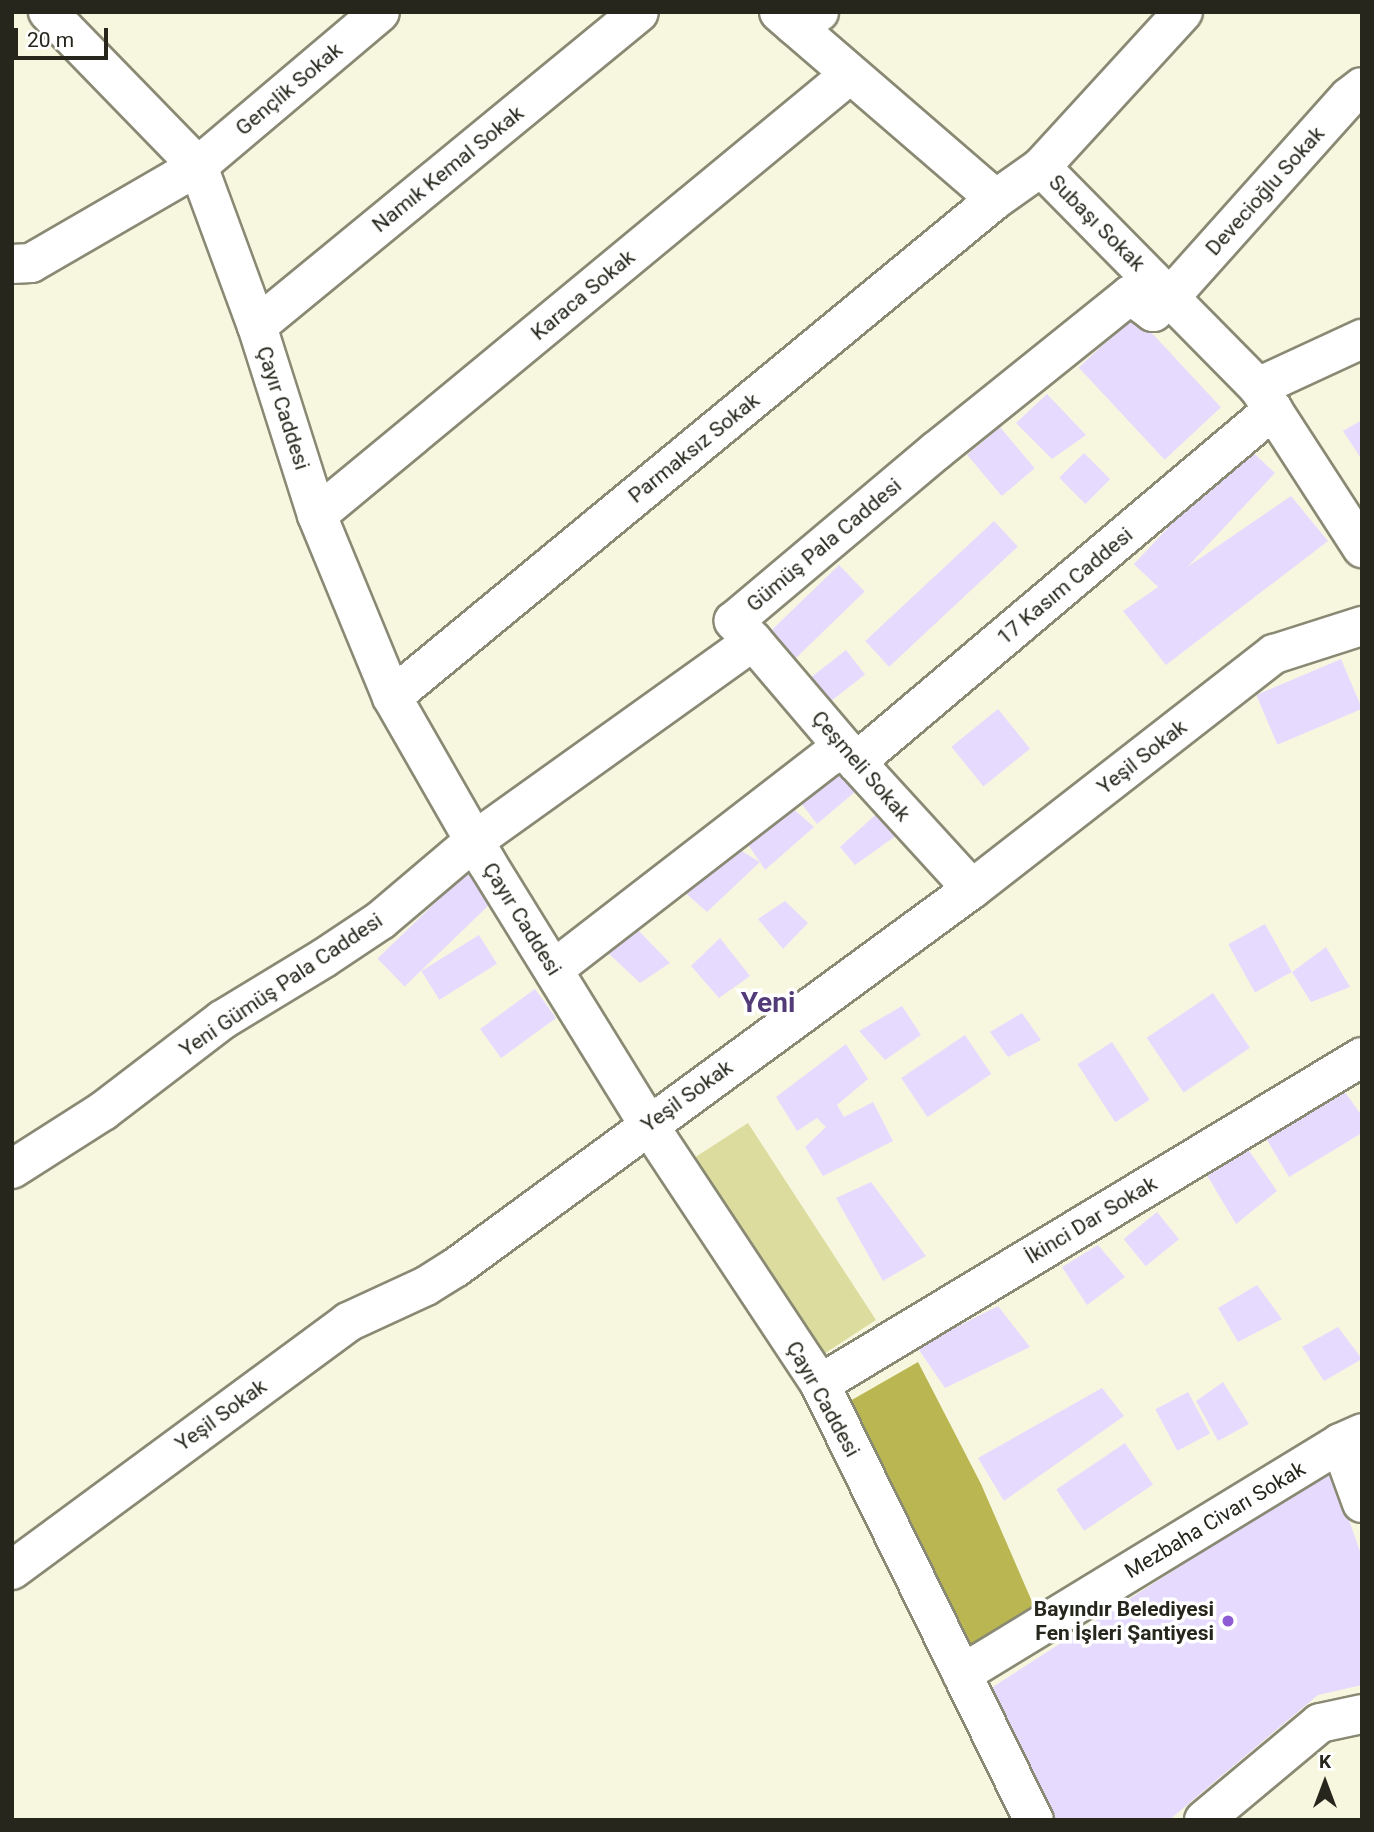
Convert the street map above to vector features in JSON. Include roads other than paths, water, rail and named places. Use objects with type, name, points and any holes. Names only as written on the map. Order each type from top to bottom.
[{"type":"street","name":"Gençlik Sokak","points":[[12,264],[31,263],[198,166],[380,12]]},
{"type":"street","name":"Namık Kemal Sokak","points":[[257,326],[639,12]]},
{"type":"street","points":[[1041,167],[1183,12]]},
{"type":"street","name":"Çayır Caddesi","points":[[50,13],[198,166],[257,326],[317,515],[392,697],[474,841],[648,1124],[820,1384],[1034,1820]]},
{"type":"street","points":[[797,17],[849,75],[996,199]]},
{"type":"street","name":"Karaca Sokak","points":[[317,515],[849,75]]},
{"type":"street","name":"Devecioğlu Sokak","points":[[1170,297],[1349,97],[1362,87]]},
{"type":"street","name":"Subaşı Sokak","points":[[996,199],[1041,167],[1266,399],[1362,548]]},
{"type":"street","name":"Parmaksız Sokak","points":[[392,697],[996,199]]},
{"type":"street","name":"Gümüş Pala Caddesi","points":[[474,841],[753,641],[734,621],[936,451],[1130,295],[1153,312],[1170,297]]},
{"type":"street","name":"17 Kasım Caddesi","points":[[554,969],[830,756],[851,756],[1266,399],[1362,339]]},
{"type":"street","name":"Yeşil Sokak","points":[[12,1570],[348,1322],[426,1286],[455,1268],[972,889],[1274,654],[1362,626]]},
{"type":"street","name":"Çeşmeli Sokak","points":[[753,641],[851,756],[972,889]]},
{"type":"street","name":"Yeni Gümüş Pala Caddesi","points":[[12,1169],[103,1111],[222,1020],[381,920],[474,841]]},
{"type":"street","name":"İkinci Dar Sokak","points":[[820,1384],[1362,1056]]},
{"type":"street","points":[[1351,1438],[1362,1503]]},
{"type":"street","name":"Mezbaha Civarı Sokak","points":[[962,1674],[1351,1438]]},
{"type":"street","points":[[1204,1820],[1320,1723],[1362,1714]]},
{"type":"place","name":"Bayındır Belediyesi Fen İşleri Şantiyesi","points":[[1228,1621]]},
{"type":"district","name":"Yeni","points":[[768,1003]]}]
